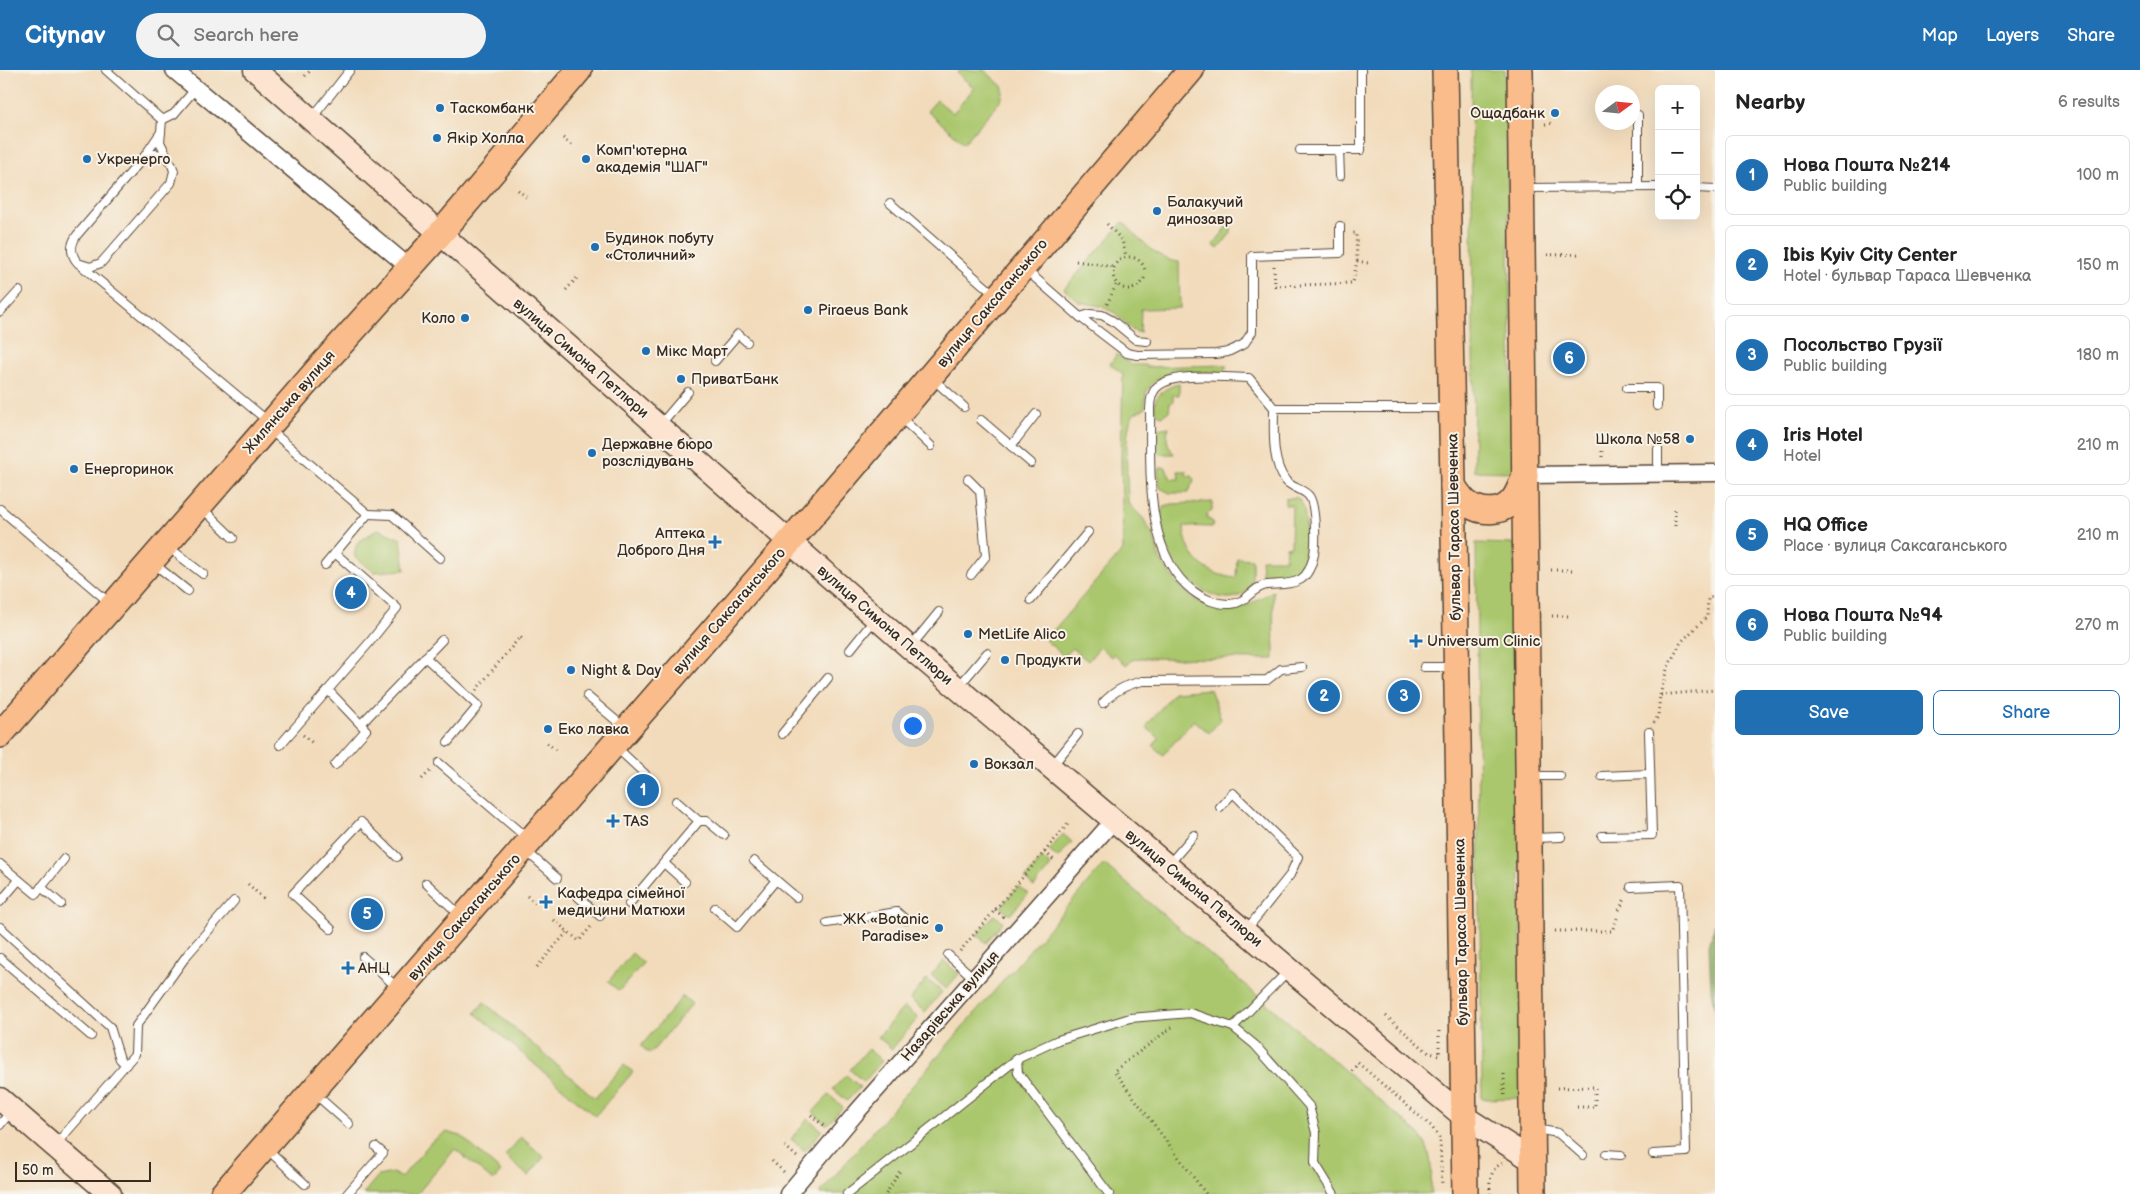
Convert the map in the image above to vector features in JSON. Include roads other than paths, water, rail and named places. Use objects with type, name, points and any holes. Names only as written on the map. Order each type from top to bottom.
[{"type":"main road","name":"вулиця Симона Петлюри","points":[[255,70],[910,648],[1463,1116],[1532,1160]]},
{"type":"main road","name":"Жилянська вулиця","points":[[0,735],[199,505],[440,234],[579,70]]},
{"type":"main road","name":"вулиця Саксаганського","points":[[223,1194],[789,542],[1191,70]]},
{"type":"main road","name":"бульвар Тараса Шевченка","points":[[1444,70],[1457,667],[1465,1194]]},
{"type":"main road","points":[[1520,70],[1533,1194]]},
{"type":"main road","points":[[1453,486],[1467,504],[1478,509],[1495,511],[1512,501],[1525,475]]},
{"type":"main road","points":[[4,1111],[54,1146],[110,1194]]},
{"type":"street","points":[[174,70],[410,268]]},
{"type":"street","points":[[1525,475],[1715,473]]},
{"type":"street","name":"Назарівська вулиця","points":[[788,1194],[856,1113],[1114,820]]},
{"type":"lane","points":[[106,70],[162,120]]},
{"type":"lane","points":[[311,120],[350,70]]},
{"type":"lane","points":[[1300,150],[1361,150],[1361,70]]},
{"type":"lane","points":[[162,120],[174,114],[196,88]]},
{"type":"lane","points":[[78,263],[90,267],[101,263],[170,183],[174,171],[160,142],[162,120]]},
{"type":"lane","points":[[1638,130],[1638,186]]},
{"type":"lane","points":[[161,132],[144,157],[73,240],[72,252],[78,263],[269,426],[368,514],[392,515],[440,558]]},
{"type":"lane","points":[[1339,150],[1340,176]]},
{"type":"lane","points":[[144,157],[156,153],[168,159]]},
{"type":"lane","points":[[1522,188],[1655,187]]},
{"type":"lane","points":[[1700,188],[1715,188]]},
{"type":"lane","points":[[890,203],[997,298]]},
{"type":"lane","points":[[1023,267],[1080,317],[1127,353],[1137,355],[1228,352],[1244,344],[1252,332],[1252,256],[1340,253],[1340,226]]},
{"type":"lane","points":[[0,312],[19,291]]},
{"type":"lane","points":[[1080,317],[1090,314],[1102,315],[1114,321],[1136,340],[1147,341]]},
{"type":"lane","points":[[715,361],[738,334],[747,342]]},
{"type":"lane","points":[[930,377],[964,406]]},
{"type":"lane","points":[[1178,378],[1249,378],[1274,408],[1273,439],[1278,463],[1287,482],[1311,497],[1314,506],[1314,553],[1310,568],[1304,578],[1293,584],[1264,585],[1255,590],[1244,601],[1232,604],[1200,597],[1176,574],[1166,557],[1154,511],[1151,396],[1156,387],[1178,378]]},
{"type":"lane","points":[[1627,388],[1657,388],[1657,406]]},
{"type":"lane","points":[[659,427],[688,392]]},
{"type":"lane","points":[[1274,408],[1451,408]]},
{"type":"lane","points":[[1011,446],[1036,414]]},
{"type":"lane","points":[[898,415],[931,446]]},
{"type":"lane","points":[[981,420],[1031,463]]},
{"type":"lane","points":[[1658,449],[1658,473]]},
{"type":"lane","points":[[968,479],[980,491],[986,556],[971,575]]},
{"type":"lane","points":[[199,505],[233,538]]},
{"type":"lane","points":[[0,510],[112,606]]},
{"type":"lane","points":[[325,565],[368,514]]},
{"type":"lane","points":[[1031,600],[1088,532]]},
{"type":"lane","points":[[158,553],[203,574]]},
{"type":"lane","points":[[158,553],[188,591]]},
{"type":"lane","points":[[280,744],[397,608],[335,553]]},
{"type":"lane","points":[[910,648],[940,612]]},
{"type":"lane","points":[[850,650],[876,618]]},
{"type":"lane","points":[[361,724],[442,640]]},
{"type":"lane","points":[[958,688],[987,653]]},
{"type":"lane","points":[[425,657],[478,706],[448,742]]},
{"type":"lane","points":[[1103,703],[1112,693],[1119,689],[1143,681],[1267,680],[1280,669],[1302,667]]},
{"type":"lane","points":[[1424,667],[1457,667]]},
{"type":"lane","points":[[782,734],[828,678]]},
{"type":"lane","points":[[328,690],[366,730],[335,765]]},
{"type":"lane","points":[[587,696],[620,737],[645,774]]},
{"type":"lane","points":[[1602,836],[1652,835],[1649,732]]},
{"type":"lane","points":[[1051,767],[1078,734]]},
{"type":"lane","points":[[439,763],[527,845],[557,878]]},
{"type":"lane","points":[[1602,776],[1650,774]]},
{"type":"lane","points":[[1529,776],[1560,776]]},
{"type":"lane","points":[[1220,807],[1233,793],[1298,857],[1290,876],[1245,930]]},
{"type":"lane","points":[[676,801],[699,821],[707,821],[724,835]]},
{"type":"lane","points":[[629,904],[699,821]]},
{"type":"lane","points":[[331,929],[293,894],[360,822],[397,857]]},
{"type":"lane","points":[[1168,865],[1194,835]]},
{"type":"lane","points":[[1529,838],[1561,837]]},
{"type":"lane","points":[[0,864],[36,894],[64,859]]},
{"type":"lane","points":[[754,861],[796,897]]},
{"type":"lane","points":[[664,863],[685,882]]},
{"type":"lane","points":[[0,902],[19,880]]},
{"type":"lane","points":[[715,908],[736,927],[776,880]]},
{"type":"lane","points":[[426,883],[463,918]]},
{"type":"lane","points":[[1631,887],[1680,885],[1686,1152],[1653,1154]]},
{"type":"lane","points":[[41,887],[61,904]]},
{"type":"lane","points":[[576,895],[600,916]]},
{"type":"lane","points":[[54,1146],[136,1054],[136,1026],[187,956],[234,900]]},
{"type":"lane","points":[[827,923],[897,912],[906,920]]},
{"type":"lane","points":[[0,927],[110,1027],[120,1059],[126,1065]]},
{"type":"lane","points":[[363,957],[400,990]]},
{"type":"lane","points":[[950,957],[975,979]]},
{"type":"lane","points":[[0,958],[91,1036]]},
{"type":"lane","points":[[1233,1027],[1290,970]]},
{"type":"lane","points":[[847,1194],[1017,1059],[1058,1040],[1130,1018],[1190,1013],[1233,1027],[1255,1045],[1309,1106],[1316,1133],[1315,1163],[1334,1194]]},
{"type":"lane","points":[[1017,1059],[1018,1072],[1109,1194]]},
{"type":"lane","points":[[313,1091],[349,1124]]},
{"type":"lane","points":[[1532,1128],[1558,1133],[1583,1155]]},
{"type":"lane","points":[[264,1146],[305,1184]]},
{"type":"lane","points":[[347,1194],[383,1153],[376,1147]]},
{"type":"lane","points":[[1606,1154],[1621,1155]]},
{"type":"place","name":"Таскомбанк","points":[[440,108]]},
{"type":"place","name":"Ощадбанк","points":[[1555,113]]},
{"type":"place","name":"Якір Холла","points":[[437,138]]},
{"type":"place","name":"Укренерго","points":[[87,159]]},
{"type":"place","name":"Комп'ютерна академія \"ШАГ\"","points":[[586,159]]},
{"type":"place","name":"Балакучий динозавр","points":[[1157,211]]},
{"type":"place","name":"Будинок побуту «Столичний»","points":[[595,247]]},
{"type":"place","name":"Piraeus Bank","points":[[808,310]]},
{"type":"place","name":"Коло","points":[[465,318]]},
{"type":"place","name":"Мікс Март","points":[[646,351]]},
{"type":"place","name":"Нова Пошта №94","points":[[1569,358]]},
{"type":"place","name":"ПриватБанк","points":[[681,379]]},
{"type":"place","name":"Школа №58","points":[[1690,439]]},
{"type":"place","name":"Державне бюро розслідувань","points":[[592,453]]},
{"type":"place","name":"Енергоринок","points":[[74,469]]},
{"type":"place","name":"Аптека Доброго Дня","points":[[715,542]]},
{"type":"place","name":"Iris Hotel","points":[[351,593]]},
{"type":"place","name":"MetLife Alico","points":[[968,634]]},
{"type":"place","name":"Universum Clinic","points":[[1416,641]]},
{"type":"place","name":"Продукти","points":[[1005,660]]},
{"type":"place","name":"Night & Day","points":[[571,670]]},
{"type":"place","name":"Ibis Kyiv City Center","points":[[1324,696]]},
{"type":"place","name":"Посольство Грузії","points":[[1404,696]]},
{"type":"place","name":"Еко лавка","points":[[548,729]]},
{"type":"place","name":"Вокзал","points":[[974,764]]},
{"type":"place","name":"Нова Пошта №214","points":[[643,790]]},
{"type":"place","name":"TAS","points":[[613,821]]},
{"type":"place","name":"Кафедра сімейної медицини Матюхи","points":[[546,902]]},
{"type":"place","name":"HQ Office","points":[[367,914]]},
{"type":"place","name":"ЖК «Botanic Paradise»","points":[[939,928]]},
{"type":"place","name":"АНЦ","points":[[348,968]]}]
